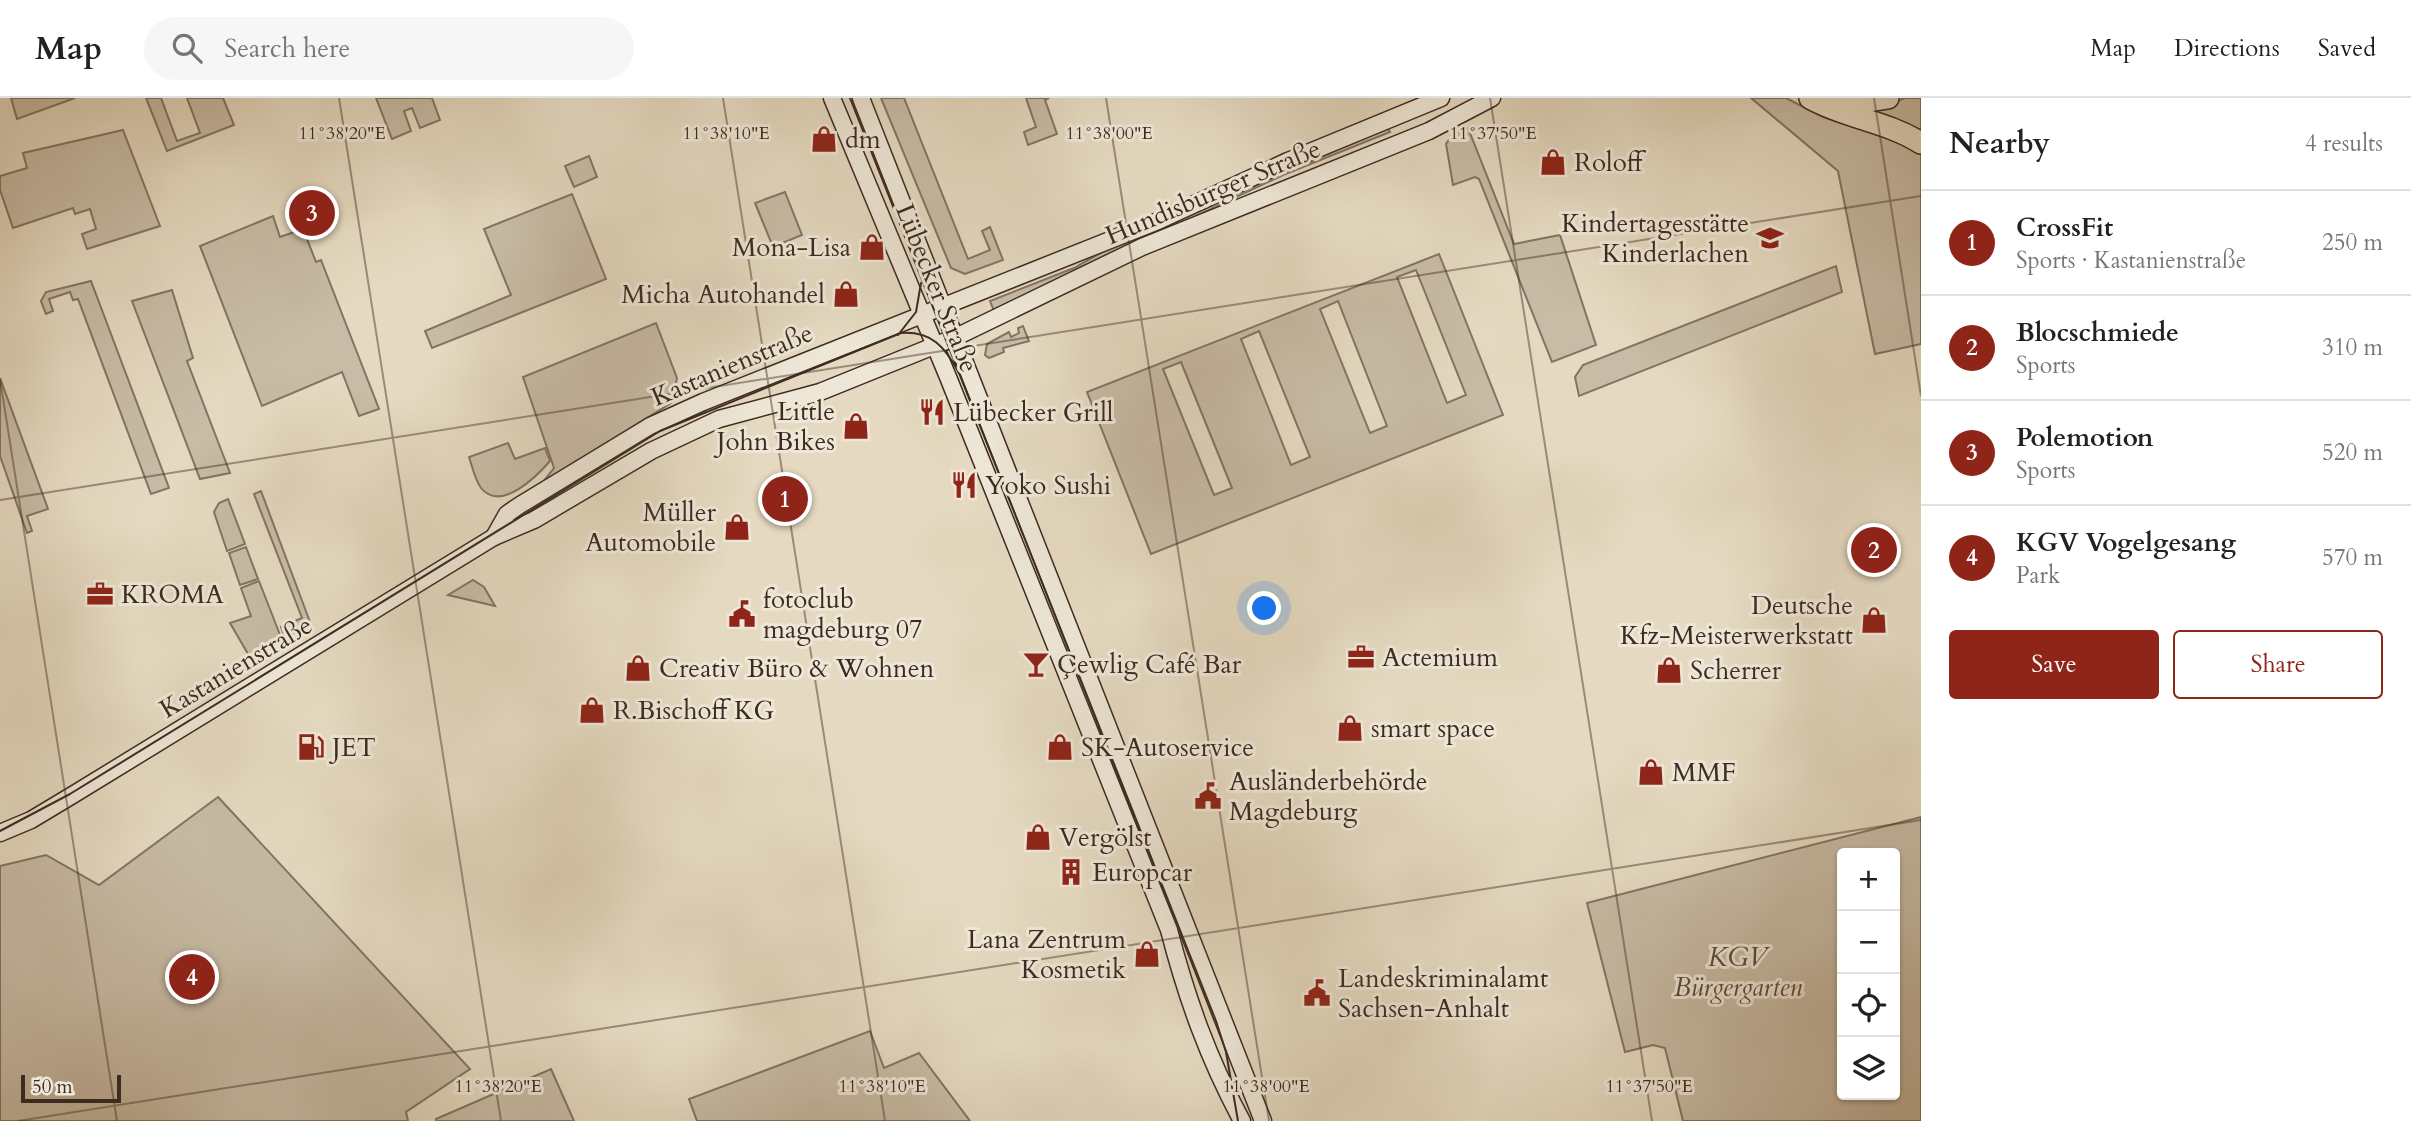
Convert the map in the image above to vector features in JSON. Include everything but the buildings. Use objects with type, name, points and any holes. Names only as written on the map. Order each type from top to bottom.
[{"type":"highway","points":[[1817,102],[1858,105],[1888,98]]},
{"type":"highway","points":[[1817,102],[1887,126],[1921,143]]},
{"type":"main road","name":"Lübecker Straße","points":[[832,98],[946,341],[1169,930],[1187,996],[1207,1053],[1242,1121]]},
{"type":"main road","name":"Lübecker Straße","points":[[861,98],[933,309],[1263,1121]]},
{"type":"main road","name":"Hundisburger Straße","points":[[933,309],[1158,221],[1288,161],[1441,98]]},
{"type":"main road","name":"Hundisburger Straße","points":[[946,341],[1142,247],[1429,131],[1492,98]]},
{"type":"main road","name":"Kastanienstraße","points":[[494,537],[508,514],[520,505],[650,426],[933,309]]},
{"type":"main road","name":"Kastanienstraße","points":[[0,833],[51,808],[494,537],[534,520],[651,451],[719,419],[820,392],[946,341]]},
{"type":"green space","points":[[11,98],[75,98],[17,119]]},
{"type":"green space","points":[[146,98],[161,98],[177,141],[200,133],[187,98],[223,98],[234,125],[167,151]]},
{"type":"green space","points":[[376,98],[432,98],[440,120],[420,128],[412,108],[404,111],[411,131],[392,139]]},
{"type":"green space","points":[[881,98],[904,98],[968,259],[990,250],[982,231],[990,227],[1003,260],[965,274],[951,268]]},
{"type":"green space","points":[[1026,98],[1049,98],[1045,100],[1057,134],[1028,145],[1024,132],[1036,127]]},
{"type":"green space","points":[[1751,98],[1786,98],[1823,117],[1921,150],[1921,344],[1875,354],[1838,171]]},
{"type":"green space","points":[[1905,98],[1921,98],[1921,135],[1872,115],[1872,110]]},
{"type":"green space","points":[[1388,128],[1390,132],[1283,175],[994,311],[990,301],[1074,268],[1104,251]]},
{"type":"green space","points":[[1468,128],[1514,244],[1560,235],[1596,345],[1552,362],[1479,179],[1475,177],[1453,185],[1446,144],[1453,134]]},
{"type":"green space","points":[[123,130],[160,226],[87,249],[82,234],[96,229],[90,209],[75,214],[73,208],[13,228],[0,190],[0,176],[27,168],[23,153]]},
{"type":"green space","points":[[589,156],[597,177],[574,187],[565,166]]},
{"type":"green space","points":[[785,192],[802,235],[773,247],[755,203]]},
{"type":"green space","points":[[572,194],[606,279],[432,348],[425,331],[511,295],[484,229]]},
{"type":"green space","points":[[273,216],[280,237],[303,229],[316,262],[321,260],[379,409],[359,416],[342,372],[262,406],[200,246]]},
{"type":"green space","points":[[1439,254],[1503,415],[1151,554],[1087,392]],"holes":[[[1416,270],[1466,395],[1447,403],[1397,277]],[[1338,301],[1387,426],[1370,433],[1320,309]],[[1259,331],[1310,457],[1291,465],[1241,339]],[[1181,362],[1232,488],[1214,495],[1163,369]]]},
{"type":"green space","points":[[1836,266],[1842,292],[1579,396],[1575,377],[1583,365]]},
{"type":"green space","points":[[91,281],[169,488],[151,494],[78,299],[73,300],[70,292],[49,299],[53,311],[46,314],[41,301],[46,292]]},
{"type":"green space","points":[[172,290],[193,358],[187,361],[230,473],[200,479],[132,301]]},
{"type":"green space","points":[[656,323],[677,378],[671,403],[542,483],[554,468],[523,377]]},
{"type":"green space","points":[[1023,326],[1029,341],[1003,348],[1004,352],[989,358],[985,355],[987,344],[1009,332],[1011,337],[1019,333],[1018,328]]},
{"type":"green space","points":[[0,378],[48,509],[27,516],[32,531],[27,533],[0,456]]},
{"type":"green space","points":[[508,443],[515,459],[545,448],[550,461],[518,489],[499,496],[489,495],[479,485],[469,457]]},
{"type":"green space","points":[[261,491],[310,622],[285,638],[281,627],[302,618],[254,494]]},
{"type":"green space","points":[[228,499],[245,544],[227,551],[214,512],[219,503]]},
{"type":"green space","points":[[246,547],[258,579],[240,585],[229,553]]},
{"type":"green space","points":[[473,580],[484,587],[495,606],[448,595]]},
{"type":"green space","points":[[259,581],[282,640],[251,659],[230,623],[251,616],[241,588]]},
{"type":"green space","points":[[218,797],[470,1069],[406,1112],[408,1121],[0,1121],[0,866],[46,855],[99,885]]},
{"type":"green space","name":"KGV Bürgergarten","points":[[1921,817],[1921,1121],[1683,1121],[1665,1048],[1653,1045],[1625,1052],[1587,903]]},
{"type":"green space","points":[[870,1031],[884,1068],[919,1053],[970,1121],[697,1121],[689,1099]]},
{"type":"green space","points":[[551,1069],[574,1121],[436,1121],[436,1119]]},
{"type":"tram line","points":[[850,98],[1216,1021],[1226,1052],[1238,1121]]},
{"type":"tram line","points":[[898,335],[916,312],[921,283]]},
{"type":"tram line","points":[[0,831],[70,794],[660,431],[901,333],[921,335],[936,342],[959,373]]},
{"type":"place","name":"dm","points":[[824,139]]},
{"type":"place","name":"Roloff","points":[[1553,162]]},
{"type":"place","name":"Polemotion","points":[[312,213]]},
{"type":"place","name":"Kindertagesstätte Kinderlachen","points":[[1770,238]]},
{"type":"place","name":"Mona-Lisa","points":[[872,247]]},
{"type":"place","name":"Micha Autohandel","points":[[846,294]]},
{"type":"place","name":"Lübecker Grill","points":[[932,412]]},
{"type":"place","name":"Little John Bikes","points":[[856,426]]},
{"type":"place","name":"Yoko Sushi","points":[[964,485]]},
{"type":"place","name":"CrossFit","points":[[785,499]]},
{"type":"place","name":"Müller Automobile","points":[[737,527]]},
{"type":"place","name":"Blocschmiede","points":[[1874,550]]},
{"type":"place","name":"KROMA","points":[[100,594]]},
{"type":"place","name":"fotoclub magdeburg 07","points":[[742,614]]},
{"type":"place","name":"Deutsche Kfz-Meisterwerkstatt","points":[[1874,620]]},
{"type":"place","name":"Actemium","points":[[1361,657]]},
{"type":"place","name":"Çewlig Café Bar","points":[[1036,664]]},
{"type":"place","name":"Creativ Büro & Wohnen","points":[[638,668]]},
{"type":"place","name":"Scherrer","points":[[1669,670]]},
{"type":"place","name":"R.Bischoff KG","points":[[592,710]]},
{"type":"place","name":"smart space","points":[[1350,728]]},
{"type":"place","name":"JET","points":[[311,747]]},
{"type":"place","name":"SK-Autoservice","points":[[1060,747]]},
{"type":"place","name":"MMF","points":[[1651,772]]},
{"type":"place","name":"Ausländerbehörde Magdeburg","points":[[1208,796]]},
{"type":"place","name":"Vergölst","points":[[1038,837]]},
{"type":"place","name":"Europcar","points":[[1071,872]]},
{"type":"place","name":"Lana Zentrum Kosmetik","points":[[1147,954]]},
{"type":"place","name":"KGV Vogelgesang","points":[[192,977]]},
{"type":"place","name":"Landeskriminalamt Sachsen-Anhalt","points":[[1317,993]]}]
